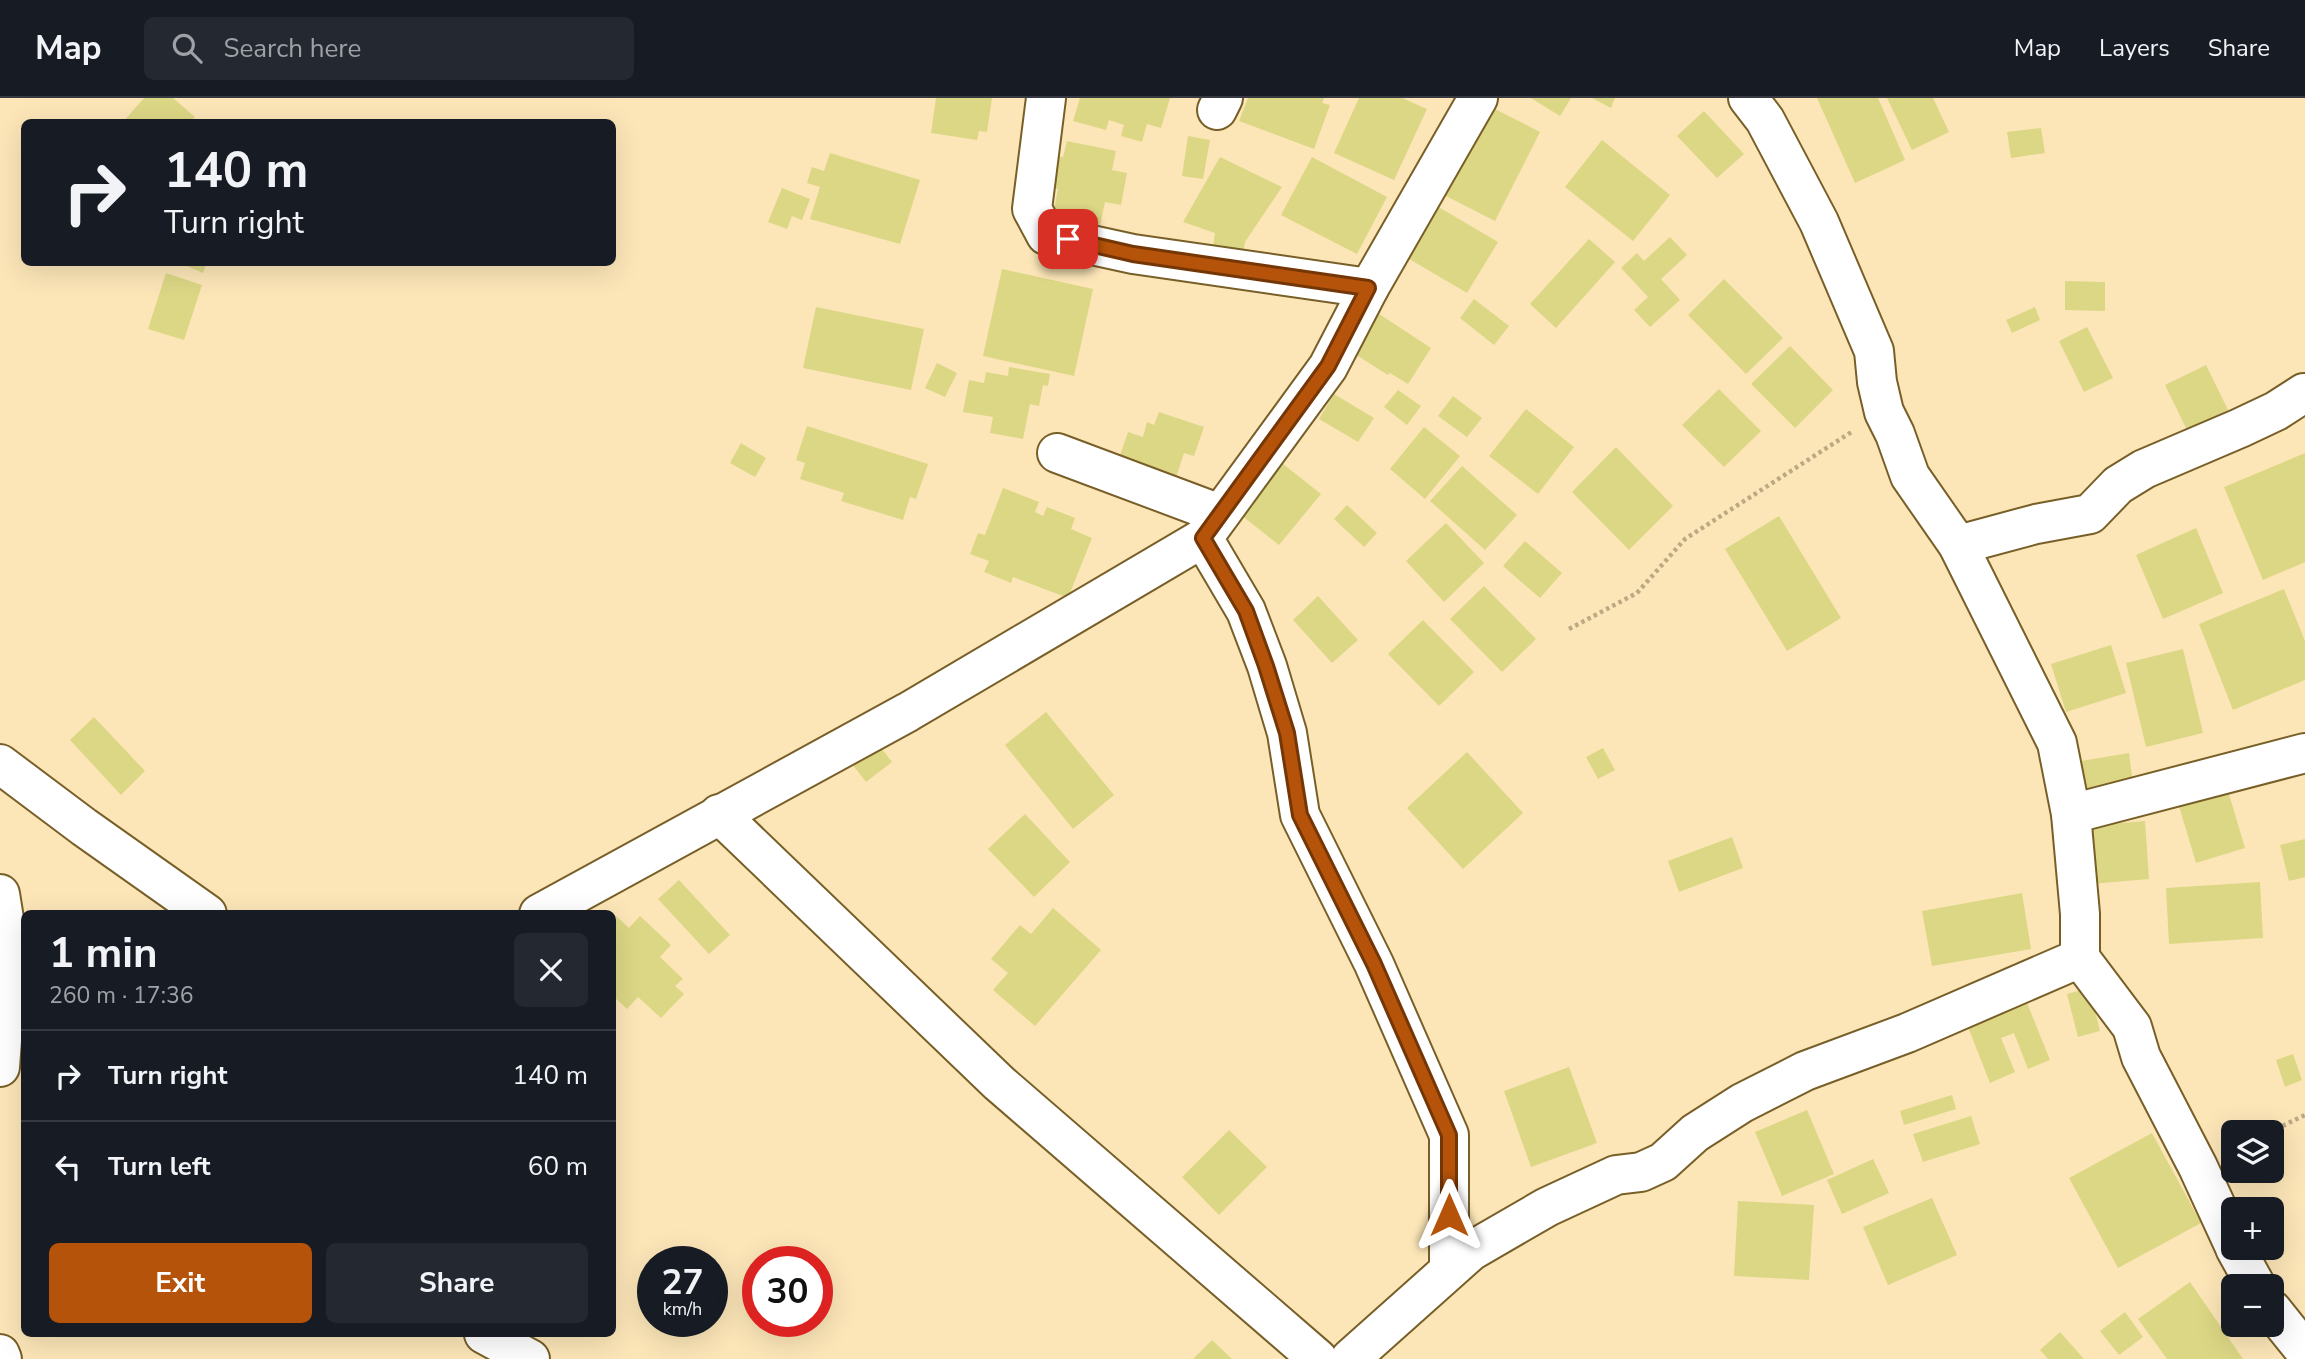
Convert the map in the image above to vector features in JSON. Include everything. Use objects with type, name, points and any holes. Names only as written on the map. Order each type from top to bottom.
[{"type":"street","points":[[1046,98],[1032,209],[1046,235],[1133,254],[1368,288]]},
{"type":"street","points":[[545,910],[975,674],[1212,526],[1328,366],[1368,288],[1478,98]]},
{"type":"street","points":[[1748,98],[1765,120],[1819,222],[1874,351],[1884,412],[1910,475],[1958,545],[2057,743],[2071,814],[2080,914],[2080,958],[2132,1027],[2141,1057],[2221,1217]]},
{"type":"street","points":[[1958,545],[2036,524],[2090,514],[2118,485],[2144,469],[2276,411],[2304,393]]},
{"type":"street","points":[[1056,453],[1212,526],[1266,666],[1287,733],[1300,815],[1374,964],[1449,1135],[1450,1269]]},
{"type":"street","points":[[2071,814],[2305,753]]},
{"type":"street","points":[[0,764],[83,827],[201,910]]},
{"type":"street","points":[[719,814],[999,1083],[1318,1359]]},
{"type":"street","points":[[0,894],[17,957],[0,1067]]},
{"type":"street","points":[[1350,1359],[1471,1251],[1547,1207],[1616,1175],[1641,1172],[1663,1162],[1695,1133],[1742,1103],[1805,1071],[1907,1033],[2080,958]]},
{"type":"street","points":[[2284,1325],[2305,1350]]},
{"type":"street","points":[[490,1337],[530,1359]]},
{"type":"path","points":[[1569,629],[1637,593],[1685,539],[1884,412]]},
{"type":"path","points":[[2284,1125],[2305,1115]]},
{"type":"building","points":[[144,98],[173,98],[195,117],[193,119],[126,119]]},
{"type":"building","points":[[936,98],[992,98],[987,132],[979,131],[977,140],[931,133]]},
{"type":"building","points":[[1080,98],[1170,98],[1161,128],[1147,124],[1142,142],[1121,136],[1124,125],[1109,120],[1106,130],[1073,121]]},
{"type":"building","points":[[1248,98],[1324,98],[1322,103],[1330,105],[1314,149],[1239,121]]},
{"type":"building","points":[[1359,98],[1402,98],[1427,109],[1394,180],[1334,153]]},
{"type":"building","points":[[1531,98],[1571,98],[1560,116]]},
{"type":"building","points":[[1592,98],[1615,98],[1611,108]]},
{"type":"building","points":[[1817,98],[1878,98],[1905,160],[1855,183]]},
{"type":"building","points":[[1887,98],[1933,98],[1949,132],[1912,150]]},
{"type":"building","points":[[1485,104],[1540,132],[1495,221],[1440,193]]},
{"type":"building","points":[[1704,111],[1744,154],[1717,178],[1677,136]]},
{"type":"building","points":[[2041,128],[2045,153],[2011,158],[2007,132]]},
{"type":"building","points":[[1188,136],[1210,140],[1203,179],[1182,176]]},
{"type":"building","points":[[1602,140],[1670,195],[1633,241],[1565,187]]},
{"type":"building","points":[[1067,141],[1116,151],[1112,170],[1127,173],[1121,205],[1105,202],[1100,225],[1053,215],[1058,189],[1044,186],[1051,155],[1063,157]]},
{"type":"building","points":[[830,153],[920,180],[900,244],[810,219],[820,187],[807,183],[812,167],[824,171]]},
{"type":"building","points":[[1220,157],[1282,187],[1245,242],[1241,264],[1211,259],[1215,233],[1183,222]]},
{"type":"building","points":[[1312,157],[1387,197],[1357,254],[1281,215]]},
{"type":"building","points":[[782,188],[810,199],[802,220],[792,216],[787,229],[768,222]]},
{"type":"building","points":[[1430,202],[1498,242],[1467,293],[1399,253]]},
{"type":"building","points":[[1670,237],[1687,255],[1661,279],[1680,300],[1650,327],[1634,310],[1648,297],[1621,268],[1637,253],[1644,261]]},
{"type":"building","points":[[1589,239],[1615,262],[1556,328],[1530,304]]},
{"type":"building","points":[[187,266],[206,266],[203,273]]},
{"type":"building","points":[[1002,269],[1093,289],[1074,376],[983,356]]},
{"type":"building","points":[[166,273],[202,285],[184,340],[148,329]]},
{"type":"building","points":[[1724,279],[1783,338],[1746,374],[1688,315]]},
{"type":"building","points":[[2065,281],[2105,282],[2105,311],[2065,310]]},
{"type":"building","points":[[1474,299],[1509,326],[1494,345],[1460,318]]},
{"type":"building","points":[[816,307],[924,329],[911,390],[803,368]]},
{"type":"building","points":[[2035,307],[2040,320],[2012,333],[2006,320]]},
{"type":"building","points":[[1373,310],[1431,348],[1408,384],[1390,373],[1388,375],[1347,349]]},
{"type":"building","points":[[2087,327],[2113,378],[2084,392],[2059,341]]},
{"type":"building","points":[[1790,346],[1833,390],[1795,428],[1751,384]]},
{"type":"building","points":[[937,363],[957,373],[945,397],[925,388]]},
{"type":"building","points":[[2206,365],[2228,410],[2187,430],[2165,385]]},
{"type":"building","points":[[1009,367],[1050,374],[1048,386],[1043,385],[1039,406],[1030,404],[1023,439],[990,433],[993,417],[963,412],[969,380],[984,383],[986,372],[1008,376]]},
{"type":"building","points":[[1719,389],[1761,431],[1724,467],[1682,425]]},
{"type":"building","points":[[1398,390],[1421,406],[1407,425],[1384,407]]},
{"type":"building","points":[[1334,394],[1374,418],[1358,442],[1319,419]]},
{"type":"building","points":[[1453,396],[1482,418],[1467,437],[1438,416]]},
{"type":"building","points":[[1526,409],[1574,447],[1538,494],[1489,456]]},
{"type":"building","points":[[1159,412],[1204,427],[1194,456],[1184,453],[1173,487],[1116,467],[1128,432],[1143,437],[1147,422],[1154,425]]},
{"type":"building","points":[[807,426],[928,464],[916,499],[910,497],[903,520],[841,501],[844,493],[800,479],[805,463],[796,460]]},
{"type":"building","points":[[1424,427],[1460,456],[1425,499],[1390,469]]},
{"type":"building","points":[[741,443],[766,458],[755,477],[730,463]]},
{"type":"building","points":[[1616,447],[1673,506],[1629,550],[1572,492]]},
{"type":"building","points":[[2305,453],[2305,562],[2263,580],[2224,487]]},
{"type":"building","points":[[1273,456],[1321,494],[1279,545],[1231,507]]},
{"type":"building","points":[[1462,466],[1517,515],[1485,550],[1430,501]]},
{"type":"building","points":[[1003,488],[1039,502],[1035,512],[1043,516],[1047,507],[1075,518],[1071,529],[1092,538],[1068,598],[1013,577],[1011,583],[984,572],[989,561],[970,554],[978,533],[985,535]]},
{"type":"building","points":[[1347,505],[1377,533],[1364,547],[1334,519]]},
{"type":"building","points":[[1779,516],[1841,618],[1787,651],[1725,549]]},
{"type":"building","points":[[1446,523],[1484,563],[1444,602],[1406,561]]},
{"type":"building","points":[[2196,528],[2223,593],[2163,619],[2136,555]]},
{"type":"building","points":[[1525,541],[1562,573],[1540,598],[1503,566]]},
{"type":"building","points":[[1484,586],[1536,639],[1502,672],[1450,619]]},
{"type":"building","points":[[2284,589],[2305,641],[2305,680],[2233,710],[2199,624]]},
{"type":"building","points":[[1318,596],[1358,640],[1332,663],[1293,620]]},
{"type":"building","points":[[1423,620],[1474,672],[1439,706],[1388,654]]},
{"type":"building","points":[[2111,645],[2126,693],[2066,712],[2051,664]]},
{"type":"building","points":[[2183,649],[2203,733],[2146,747],[2126,663]]},
{"type":"building","points":[[1046,712],[1114,795],[1073,829],[1005,745]]},
{"type":"building","points":[[94,717],[145,771],[121,795],[70,740]]},
{"type":"building","points":[[875,740],[892,762],[866,782],[849,760]]},
{"type":"building","points":[[1603,748],[1615,770],[1598,779],[1586,757]]},
{"type":"building","points":[[1467,752],[1523,813],[1463,869],[1407,808]]},
{"type":"building","points":[[2129,753],[2133,783],[2080,792],[2075,762]]},
{"type":"building","points":[[2228,791],[2245,848],[2196,863],[2179,806]]},
{"type":"building","points":[[1025,814],[1070,862],[1034,897],[988,849]]},
{"type":"building","points":[[2145,821],[2149,879],[2091,884],[2087,826]]},
{"type":"building","points":[[1732,837],[1743,868],[1679,892],[1668,861]]},
{"type":"building","points":[[2305,839],[2305,877],[2289,881],[2280,845]]},
{"type":"building","points":[[679,880],[730,935],[709,954],[658,899]]},
{"type":"building","points":[[2260,882],[2263,938],[2169,944],[2166,888]]},
{"type":"building","points":[[2022,893],[2031,949],[1932,966],[1922,911]]},
{"type":"building","points":[[1053,908],[1101,950],[1035,1026],[993,990],[1008,973],[991,959],[1020,925],[1031,934]]},
{"type":"building","points":[[616,916],[629,928],[640,916],[671,945],[660,957],[683,979],[675,986],[684,994],[661,1018],[638,997],[627,1009],[616,999]]},
{"type":"building","points":[[2089,988],[2100,1031],[2078,1037],[2067,994]]},
{"type":"building","points":[[2025,998],[2050,1060],[2028,1069],[2014,1033],[2001,1038],[2015,1072],[1990,1083],[1966,1022]]},
{"type":"building","points":[[2293,1054],[2302,1080],[2285,1087],[2276,1060]]},
{"type":"building","points":[[1569,1067],[1597,1143],[1531,1167],[1504,1091]]},
{"type":"building","points":[[1952,1095],[1956,1109],[1904,1125],[1900,1111]]},
{"type":"building","points":[[1807,1110],[1834,1174],[1782,1196],[1755,1132]]},
{"type":"building","points":[[1971,1116],[1980,1144],[1923,1162],[1913,1134]]},
{"type":"building","points":[[1229,1130],[1267,1167],[1219,1215],[1182,1177]]},
{"type":"building","points":[[2152,1133],[2201,1223],[2118,1268],[2069,1178]]},
{"type":"building","points":[[1873,1159],[1889,1193],[1842,1214],[1827,1180]]},
{"type":"building","points":[[1932,1198],[1957,1255],[1888,1285],[1863,1227]]},
{"type":"building","points":[[1738,1201],[1814,1205],[1809,1280],[1734,1276]]},
{"type":"building","points":[[2190,1282],[2221,1327],[2221,1337],[2228,1337],[2243,1359],[2167,1359],[2138,1319]]},
{"type":"building","points":[[2125,1312],[2143,1337],[2119,1355],[2100,1331]]},
{"type":"building","points":[[2060,1332],[2084,1359],[2048,1359],[2040,1350]]},
{"type":"building","points":[[1212,1340],[1232,1359],[1193,1359]]},
{"type":"route","points":[[1068,239],[1133,254],[1368,288],[1328,366],[1203,538],[1246,611],[1266,666],[1287,733],[1300,815],[1374,964],[1449,1135],[1449,1215]]}]
